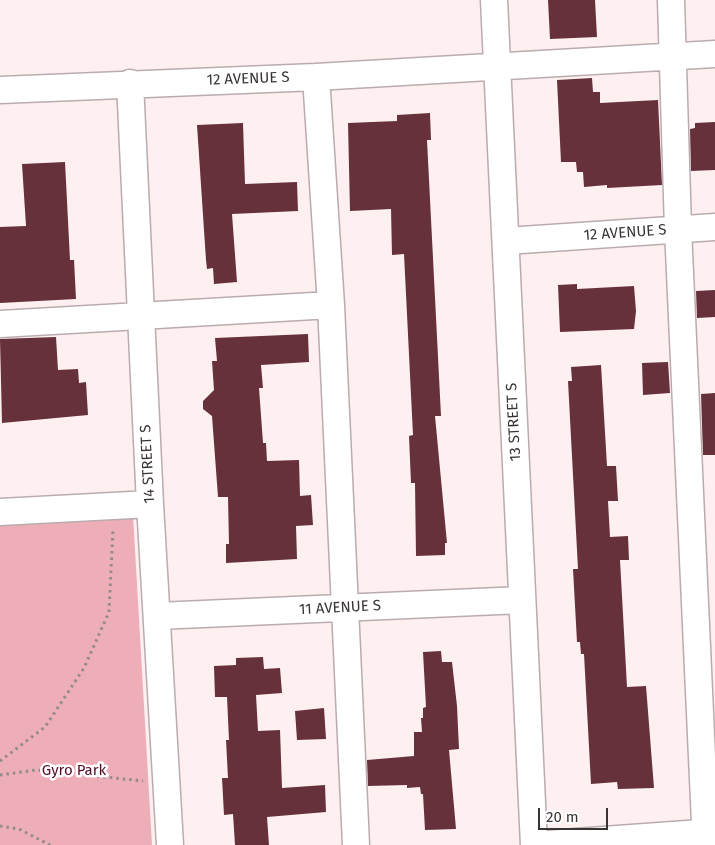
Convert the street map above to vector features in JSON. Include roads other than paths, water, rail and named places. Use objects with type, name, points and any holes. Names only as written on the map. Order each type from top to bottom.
[{"type":"street","name":"13 STREET S","points":[[494,0],[534,845]]},
{"type":"street","points":[[534,845],[708,837],[678,229],[671,0]]},
{"type":"street","name":"12 AVENUE S","points":[[0,90],[130,83],[316,77],[715,54]]},
{"type":"street","points":[[316,77],[332,306],[356,845]]},
{"type":"street","name":"14 STREET S","points":[[130,83],[150,504],[170,845]]},
{"type":"street","name":"12 AVENUE S","points":[[506,241],[715,227]]},
{"type":"street","points":[[0,324],[332,306]]},
{"type":"street","points":[[0,512],[150,504]]},
{"type":"street","name":"11 AVENUE S","points":[[157,616],[522,600]]},
{"type":"park label","name":"Gyro Park","points":[[74,771]]}]
